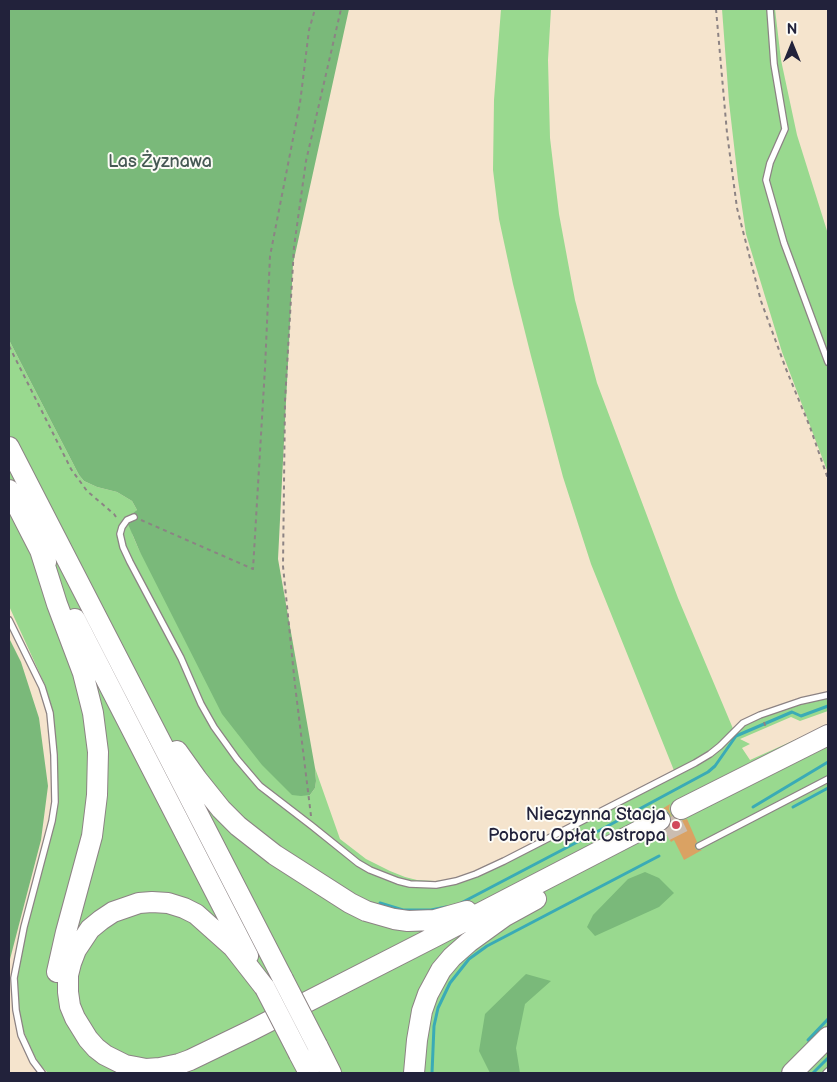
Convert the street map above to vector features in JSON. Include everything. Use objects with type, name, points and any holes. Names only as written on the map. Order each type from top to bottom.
[{"type":"highway","points":[[9,447],[138,697],[274,984]]},
{"type":"highway","points":[[9,490],[308,1050],[331,1073]]},
{"type":"highway","points":[[40,550],[57,604],[83,673],[93,713],[98,752],[98,795],[93,828],[58,962],[56,980],[57,999],[64,1024],[78,1046],[98,1064],[115,1073]]},
{"type":"highway","points":[[138,697],[197,780],[238,826],[275,855],[350,903],[366,911],[394,919],[421,921],[506,907]]},
{"type":"highway","points":[[828,735],[684,814],[828,746]]},
{"type":"highway","points":[[274,984],[196,914],[168,903],[152,902],[139,903],[113,912],[90,929],[76,950],[68,976],[68,992],[74,1018],[96,1048],[105,1055],[126,1065],[146,1069],[170,1067],[190,1060],[250,1031],[436,936],[506,907],[662,826]]},
{"type":"highway","points":[[190,1073],[479,925],[506,907]]},
{"type":"highway","points":[[414,1073],[422,1011],[436,978],[447,963],[506,907]]},
{"type":"highway","points":[[792,1073],[828,1037]]},
{"type":"highway","points":[[308,1050],[309,1073]]},
{"type":"lane","points":[[770,9],[774,64],[785,129],[770,163],[766,180],[784,243],[828,362]]},
{"type":"lane","points":[[134,517],[127,520],[122,527],[120,534],[123,548],[181,658],[201,704],[214,727],[237,759],[260,786],[358,863],[398,881],[436,885],[476,874],[695,763],[720,746],[743,723],[801,701],[828,695]]},
{"type":"lane","points":[[9,620],[42,687],[50,713],[54,755],[55,802],[52,821],[24,927],[14,978],[16,1010],[21,1035],[33,1061],[42,1073]]},
{"type":"lane","points":[[700,846],[828,779]]},
{"type":"path","points":[[134,517],[253,569],[270,256],[300,104],[309,30],[316,9]]},
{"type":"path","points":[[312,826],[283,566],[285,401],[294,247],[303,180],[341,9]]},
{"type":"path","points":[[716,9],[727,132],[737,208],[761,301],[828,479]]},
{"type":"path","points":[[9,346],[71,469],[87,491],[114,514],[122,527]]},
{"type":"green space","name":"Las Żyznawa","points":[[9,9],[349,9],[293,264],[278,559],[315,768],[315,788],[310,795],[292,795],[262,765],[222,714],[139,550],[128,524],[131,515],[137,510],[132,501],[117,492],[97,487],[84,481],[79,475],[9,340]]},
{"type":"green space","points":[[501,9],[551,9],[548,60],[550,138],[559,214],[575,300],[597,383],[678,598],[734,731],[760,715],[828,695],[828,711],[800,721],[791,717],[740,739],[750,744],[742,748],[750,760],[828,725],[828,1071],[826,1073],[48,1073],[40,1065],[24,1032],[17,995],[17,966],[54,809],[54,731],[52,708],[45,685],[9,606],[9,340],[79,475],[84,481],[97,487],[117,492],[132,501],[137,510],[130,523],[139,550],[310,795],[315,788],[315,768],[340,839],[366,859],[390,871],[417,880],[446,880],[476,874],[675,773],[591,564],[563,477],[513,284],[499,219],[493,170],[494,100]]},
{"type":"green space","points":[[722,9],[775,9],[781,60],[797,135],[828,234],[828,473],[782,352],[746,234],[729,102]]},
{"type":"green space","points":[[9,638],[21,662],[39,718],[48,786],[41,840],[9,963]]},
{"type":"green space","points":[[645,872],[659,878],[674,893],[659,907],[595,936],[587,927],[593,915],[628,879]]},
{"type":"green space","points":[[526,974],[551,981],[525,1004],[516,1048],[520,1073],[490,1073],[479,1051],[485,1014]]},
{"type":"building","points":[[670,804],[671,815],[674,819],[680,821],[687,819],[697,842],[695,848],[702,850],[684,860],[674,840],[671,842],[665,831],[670,826],[672,820],[667,810],[662,809]]},
{"type":"waterway","points":[[461,903],[708,772],[715,766],[736,736],[792,712],[801,716],[828,706]]},
{"type":"waterway","points":[[753,807],[828,762]]},
{"type":"waterway","points":[[793,807],[828,788]]},
{"type":"waterway","points":[[432,1073],[434,1026],[438,1008],[450,983],[469,959],[487,946],[659,856]]},
{"type":"waterway","points":[[380,903],[403,910],[431,910],[446,907]]},
{"type":"waterway","points":[[808,1040],[828,1019]]},
{"type":"waterway","points":[[813,1073],[828,1058]]},
{"type":"tunnel","points":[[665,831],[687,820]]},
{"type":"place","name":"Nieczynna Stacja Poboru Opłat Ostropa","points":[[676,825]]}]
